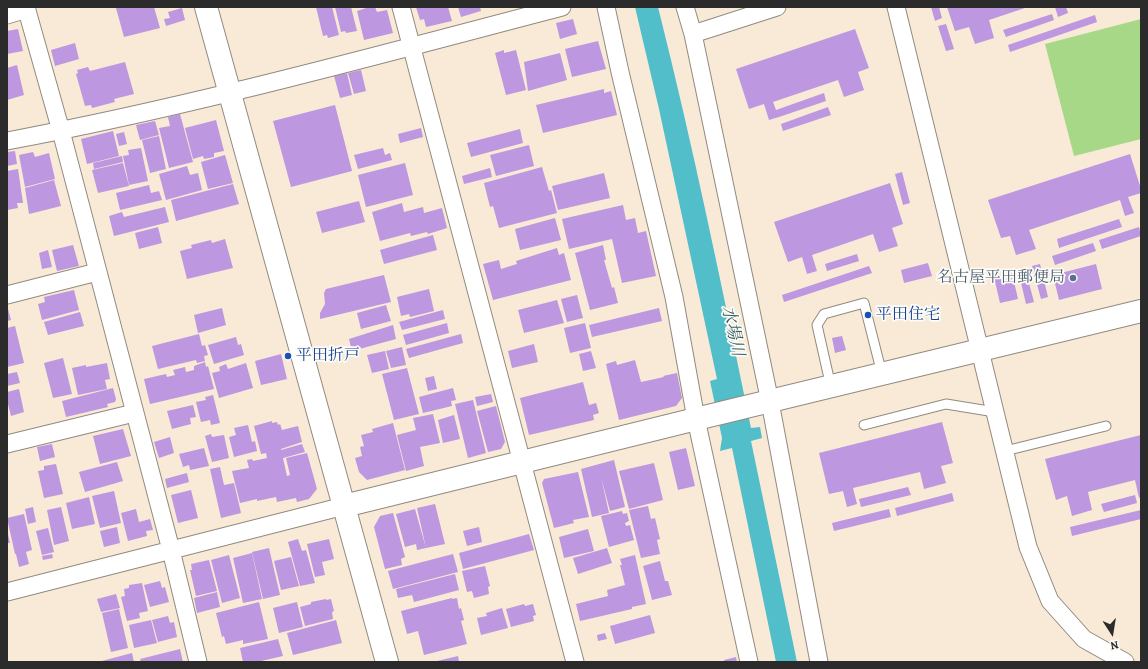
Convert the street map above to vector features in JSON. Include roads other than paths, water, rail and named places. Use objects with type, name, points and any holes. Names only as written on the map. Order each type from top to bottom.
[{"type":"street","points":[[206,7],[387,662]]},
{"type":"street","points":[[401,7],[575,662]]},
{"type":"street","points":[[7,141],[60,131],[230,93],[562,7]]},
{"type":"street","points":[[606,7],[701,418],[749,662]]},
{"type":"street","points":[[685,7],[693,34],[765,403],[819,662]]},
{"type":"street","points":[[693,34],[778,7]]},
{"type":"street","points":[[896,7],[1028,547],[1050,600],[1084,639],[1125,662]]},
{"type":"street","points":[[7,15],[26,8],[171,550],[198,662]]},
{"type":"street","points":[[7,295],[97,272]]},
{"type":"street","points":[[7,592],[344,506],[1141,311]]},
{"type":"street","points":[[7,444],[134,413]]},
{"type":"lane","points":[[831,387],[817,325],[824,314],[864,303],[882,374]]},
{"type":"lane","points":[[864,425],[946,404],[995,412]]},
{"type":"lane","points":[[1005,451],[1106,426]]},
{"type":"water","points":[[635,7],[658,7],[671,59],[718,269],[751,428],[760,427],[762,438],[751,441],[797,662],[776,662],[732,448],[720,451],[722,438],[710,381],[717,379],[659,109]]},
{"type":"place","name":"名古屋平田郵便局","points":[[1073,278]]},
{"type":"place","name":"平田住宅","points":[[868,315]]},
{"type":"place","name":"平田折戸","points":[[288,356]]},
{"type":"water label","name":"水場川","points":[[732,331]]}]
